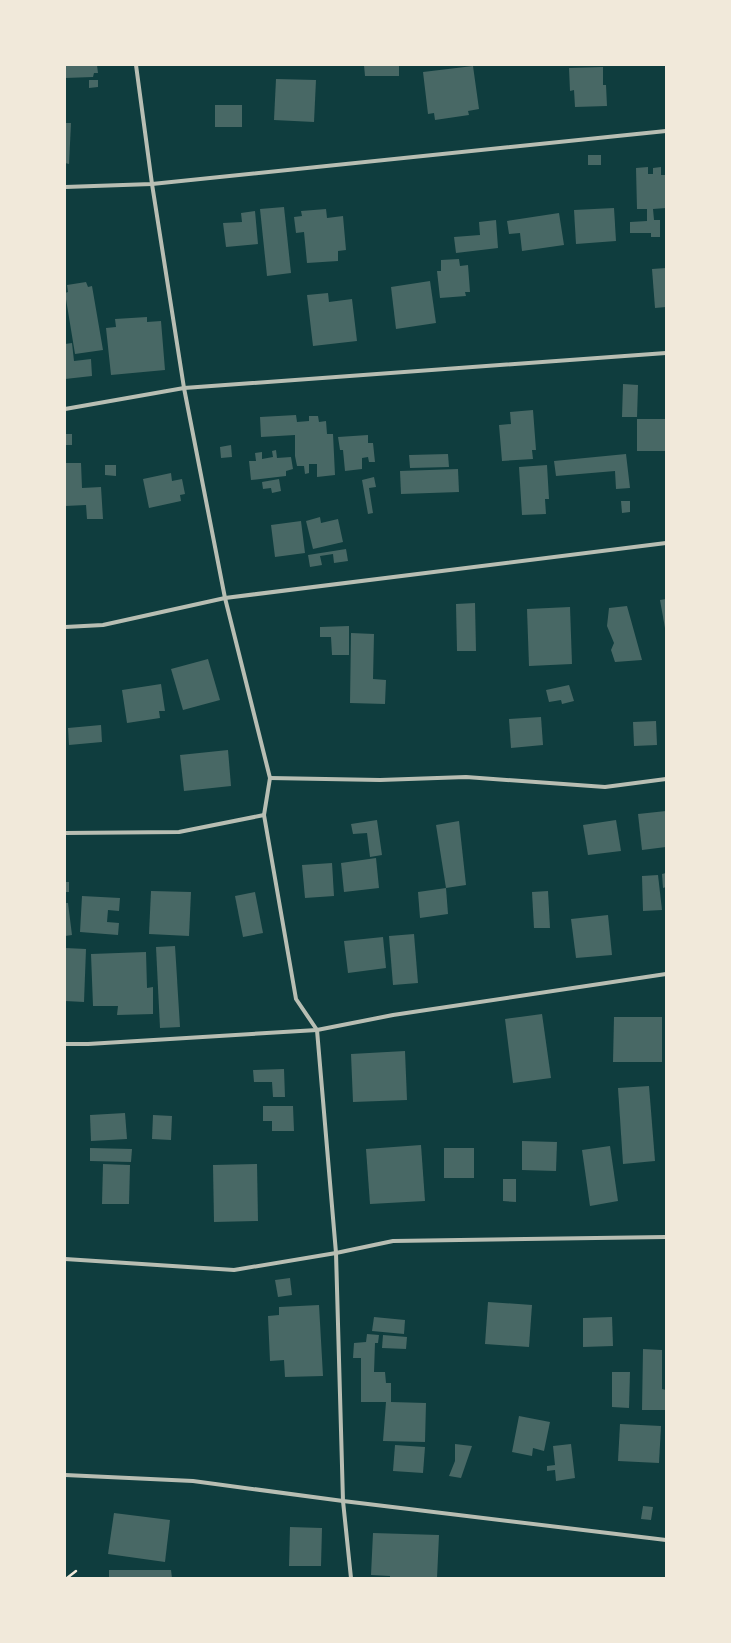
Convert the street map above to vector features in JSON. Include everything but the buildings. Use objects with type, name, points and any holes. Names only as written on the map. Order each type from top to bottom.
[{"type":"street","points":[[136,65],[152,184],[184,388],[225,598],[270,778],[264,815],[296,999],[317,1030],[336,1253],[343,1501],[351,1578]]},
{"type":"street","points":[[65,186],[152,184],[666,131]]},
{"type":"street","points":[[65,409],[184,388],[666,353]]},
{"type":"street","points":[[65,627],[103,626],[225,598],[666,543]]},
{"type":"street","points":[[270,778],[380,780],[466,776],[605,786],[666,779]]},
{"type":"street","points":[[65,833],[179,832],[264,815]]},
{"type":"street","points":[[65,1044],[88,1044],[317,1030],[393,1016],[666,974]]},
{"type":"street","points":[[65,1259],[234,1270],[336,1253],[393,1241],[666,1237]]},
{"type":"street","points":[[65,1475],[193,1481],[343,1501],[666,1540]]},
{"type":"path","points":[[67,1578],[76,1571]]}]
